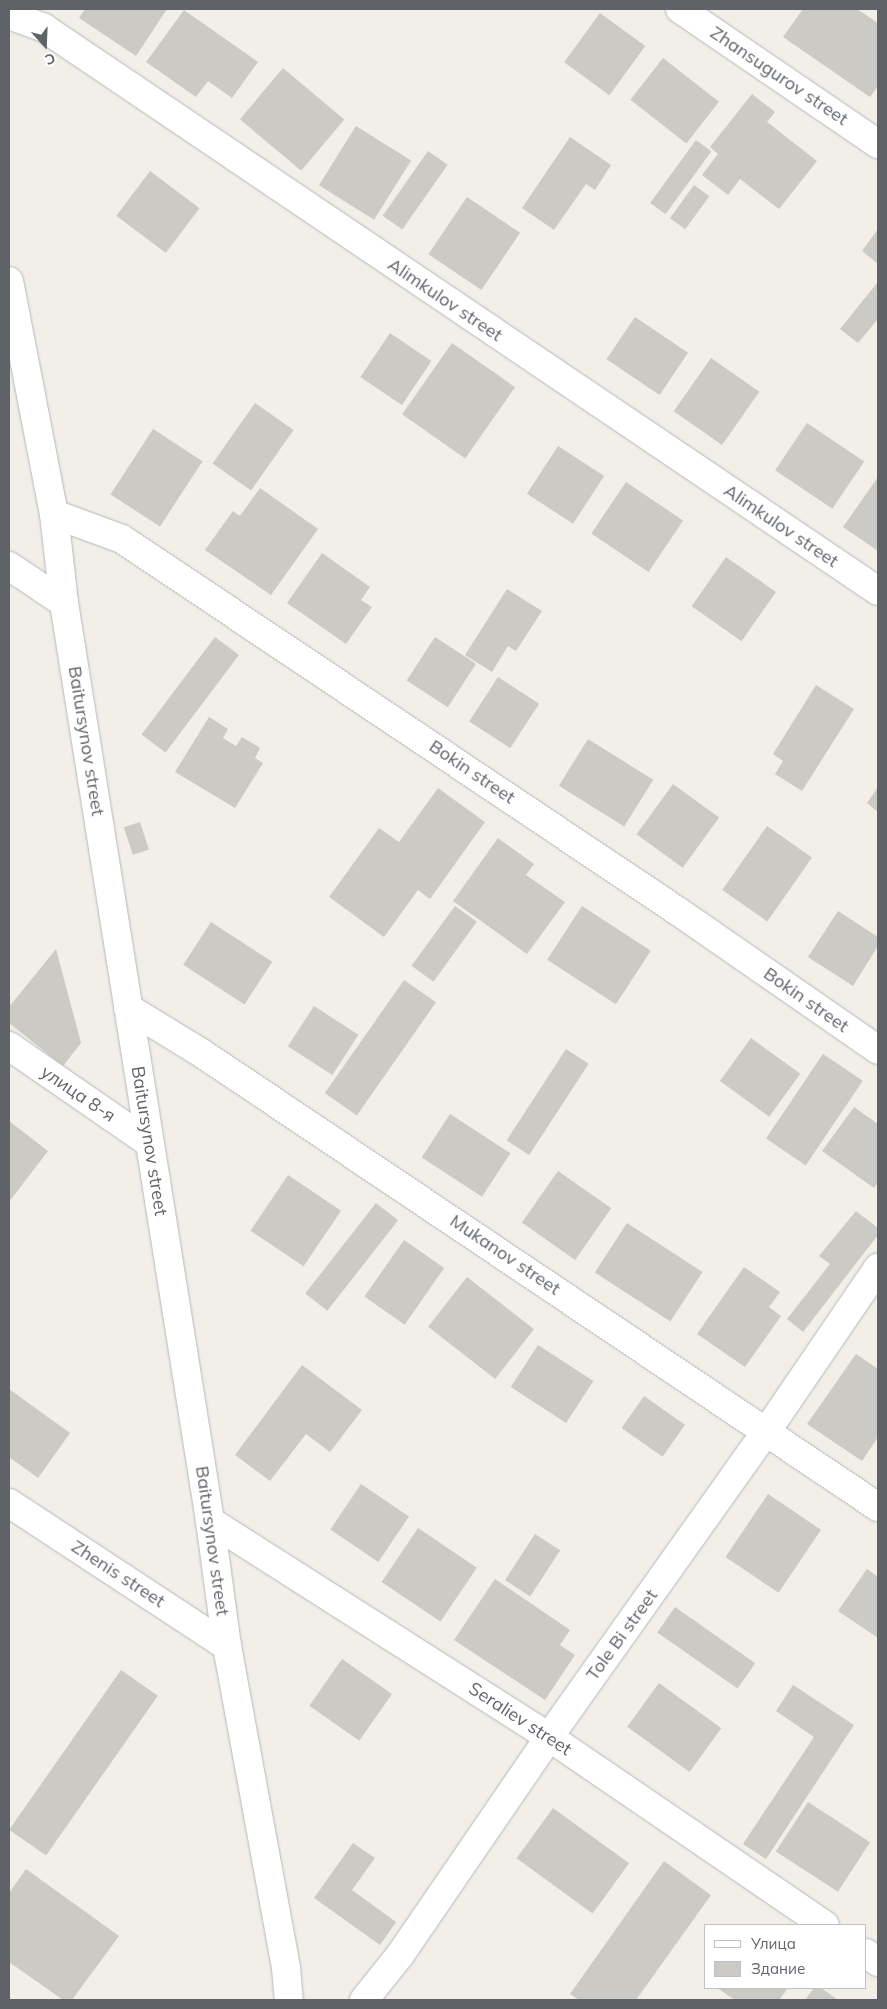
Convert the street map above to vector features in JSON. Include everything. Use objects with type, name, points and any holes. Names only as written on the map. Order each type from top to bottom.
[{"type":"street","name":"Zhansugurov street","points":[[680,9],[878,144]]},
{"type":"street","name":"Alimkulov street","points":[[9,15],[44,28],[878,591]]},
{"type":"street","name":"Baitursynov street","points":[[9,281],[54,514],[64,603],[148,1142],[210,1521],[227,1646],[286,1968],[289,2000]]},
{"type":"street","name":"Bokin street","points":[[54,514],[122,539],[663,901],[878,1050]]},
{"type":"street","points":[[9,566],[64,603]]},
{"type":"street","name":"Mukanov street","points":[[128,1008],[211,1059],[878,1507]]},
{"type":"street","name":"улица 8-я","points":[[9,1046],[148,1142]]},
{"type":"street","name":"Tole Bi street","points":[[364,2000],[400,1955],[549,1737],[766,1432],[878,1268]]},
{"type":"street","name":"Zhenis street","points":[[9,1503],[227,1646]]},
{"type":"street","name":"Seraliev street","points":[[210,1521],[549,1737],[824,1924]]},
{"type":"street","points":[[867,1954],[878,1962]]},
{"type":"building","points":[[85,9],[167,9],[136,56],[79,18]]},
{"type":"building","points":[[803,9],[857,9],[878,23],[878,86],[870,97],[783,37]]},
{"type":"building","points":[[184,10],[258,62],[232,98],[208,81],[196,97],[146,62]]},
{"type":"building","points":[[600,13],[645,46],[609,95],[564,62]]},
{"type":"building","points":[[663,58],[719,102],[686,143],[630,100]]},
{"type":"building","points":[[283,68],[344,119],[301,171],[240,119]]},
{"type":"building","points":[[752,94],[775,112],[767,122],[817,161],[779,209],[740,179],[728,195],[702,175],[718,154],[710,147]]},
{"type":"building","points":[[356,126],[411,160],[374,220],[319,185]]},
{"type":"building","points":[[570,137],[611,165],[595,190],[586,184],[554,230],[522,208]]},
{"type":"building","points":[[696,140],[711,151],[666,214],[650,203]]},
{"type":"building","points":[[428,151],[448,165],[402,229],[383,216]]},
{"type":"building","points":[[150,171],[200,208],[166,253],[116,216]]},
{"type":"building","points":[[694,185],[709,196],[685,229],[670,218]]},
{"type":"building","points":[[467,197],[520,233],[481,290],[428,254]]},
{"type":"building","points":[[878,229],[878,264],[862,251]]},
{"type":"building","points":[[877,283],[878,319],[858,343],[840,329]]},
{"type":"building","points":[[635,317],[688,353],[660,395],[606,359]]},
{"type":"building","points":[[390,333],[431,361],[402,405],[360,377]]},
{"type":"building","points":[[452,343],[515,387],[465,458],[402,414]]},
{"type":"building","points":[[711,358],[759,392],[722,445],[674,411]]},
{"type":"building","points":[[255,403],[294,430],[251,491],[213,464]]},
{"type":"building","points":[[807,423],[864,462],[832,509],[775,470]]},
{"type":"building","points":[[153,429],[202,461],[160,527],[111,494]]},
{"type":"building","points":[[558,446],[604,476],[573,524],[527,494]]},
{"type":"building","points":[[878,477],[878,551],[843,527]]},
{"type":"building","points":[[626,482],[683,521],[649,572],[591,533]]},
{"type":"building","points":[[260,488],[318,529],[271,595],[205,550],[233,511],[240,516]]},
{"type":"building","points":[[322,553],[370,587],[361,600],[372,607],[346,644],[287,603]]},
{"type":"building","points":[[726,557],[776,592],[742,641],[692,606]]},
{"type":"building","points":[[507,589],[542,611],[516,651],[508,646],[492,672],[465,655]]},
{"type":"building","points":[[215,637],[239,655],[166,752],[142,734]]},
{"type":"building","points":[[435,637],[476,664],[448,707],[407,681]]},
{"type":"building","points":[[498,677],[539,704],[510,748],[469,721]]},
{"type":"building","points":[[816,685],[854,709],[802,791],[775,774],[783,761],[773,754]]},
{"type":"building","points":[[209,717],[228,729],[223,738],[236,746],[242,737],[260,748],[255,758],[263,763],[235,808],[175,772]]},
{"type":"building","points":[[588,739],[653,780],[624,826],[559,786]]},
{"type":"building","points":[[673,784],[719,818],[683,868],[637,834]]},
{"type":"building","points":[[878,787],[878,812],[867,803]]},
{"type":"building","points":[[438,788],[485,822],[430,899],[418,890],[384,937],[329,897],[379,828],[399,842]]},
{"type":"building","points":[[140,822],[149,850],[133,855],[124,827]]},
{"type":"building","points":[[767,826],[812,858],[767,921],[722,890]]},
{"type":"building","points":[[498,838],[534,864],[526,875],[565,902],[527,954],[453,901]]},
{"type":"building","points":[[455,906],[477,922],[433,982],[412,966]]},
{"type":"building","points":[[582,906],[651,951],[616,1004],[547,960]]},
{"type":"building","points":[[838,911],[878,937],[878,946],[853,986],[808,957]]},
{"type":"building","points":[[211,922],[272,962],[244,1005],[183,965]]},
{"type":"building","points":[[56,949],[81,1043],[63,1066],[9,1023],[9,1007]]},
{"type":"building","points":[[404,980],[436,1002],[357,1115],[325,1093]]},
{"type":"building","points":[[314,1006],[358,1035],[332,1075],[288,1046]]},
{"type":"building","points":[[751,1038],[800,1074],[769,1117],[720,1081]]},
{"type":"building","points":[[566,1049],[589,1064],[529,1155],[507,1140]]},
{"type":"building","points":[[823,1054],[863,1081],[806,1165],[766,1139]]},
{"type":"building","points":[[854,1107],[878,1124],[878,1182],[874,1188],[822,1151]]},
{"type":"building","points":[[450,1114],[510,1153],[482,1197],[422,1158]]},
{"type":"building","points":[[9,1121],[48,1151],[9,1202]]},
{"type":"building","points":[[558,1171],[611,1208],[575,1260],[522,1223]]},
{"type":"building","points":[[288,1175],[341,1211],[304,1266],[251,1231]]},
{"type":"building","points":[[376,1203],[398,1220],[327,1311],[305,1294]]},
{"type":"building","points":[[856,1211],[878,1228],[878,1235],[803,1332],[787,1319],[830,1264],[819,1256]]},
{"type":"building","points":[[627,1223],[702,1272],[670,1321],[595,1272]]},
{"type":"building","points":[[404,1240],[444,1268],[405,1325],[364,1297]]},
{"type":"building","points":[[744,1267],[780,1292],[769,1307],[781,1316],[745,1367],[697,1334]]},
{"type":"building","points":[[467,1277],[534,1329],[495,1379],[428,1327]]},
{"type":"building","points":[[538,1345],[593,1381],[566,1423],[511,1387]]},
{"type":"building","points":[[856,1354],[878,1369],[878,1437],[862,1461],[807,1424]]},
{"type":"building","points":[[302,1365],[362,1410],[330,1452],[306,1434],[270,1481],[235,1455]]},
{"type":"building","points":[[9,1389],[70,1433],[38,1478],[9,1457]]},
{"type":"building","points":[[644,1396],[685,1425],[663,1457],[622,1428]]},
{"type":"building","points":[[361,1484],[409,1516],[378,1562],[330,1530]]},
{"type":"building","points":[[768,1494],[821,1530],[779,1593],[726,1557]]},
{"type":"building","points":[[418,1528],[477,1568],[441,1622],[382,1582]]},
{"type":"building","points":[[535,1534],[560,1550],[530,1596],[505,1580]]},
{"type":"building","points":[[867,1569],[878,1577],[878,1638],[838,1611]]},
{"type":"building","points":[[495,1579],[570,1630],[560,1645],[575,1655],[545,1700],[454,1640]]},
{"type":"building","points":[[675,1607],[755,1663],[737,1689],[657,1632]]},
{"type":"building","points":[[342,1659],[392,1694],[359,1741],[309,1706]]},
{"type":"building","points":[[121,1670],[158,1696],[46,1856],[9,1830]]},
{"type":"building","points":[[659,1683],[721,1728],[690,1772],[627,1727]]},
{"type":"building","points":[[793,1685],[854,1725],[766,1859],[743,1844],[814,1737],[776,1711]]},
{"type":"building","points":[[808,1802],[870,1842],[838,1892],[776,1851]]},
{"type":"building","points":[[553,1808],[629,1863],[593,1913],[517,1858]]},
{"type":"building","points":[[353,1843],[375,1858],[352,1890],[396,1922],[380,1945],[314,1898]]},
{"type":"building","points":[[664,1861],[711,1895],[636,2000],[579,2000],[570,1994]]},
{"type":"building","points":[[26,1869],[119,1936],[72,2000],[63,2000],[9,1962],[9,1893]]},
{"type":"building","points":[[718,1989],[787,1989],[779,2000],[735,2000]]},
{"type":"building","points":[[813,1989],[822,1989],[838,2000],[805,2000]]}]
